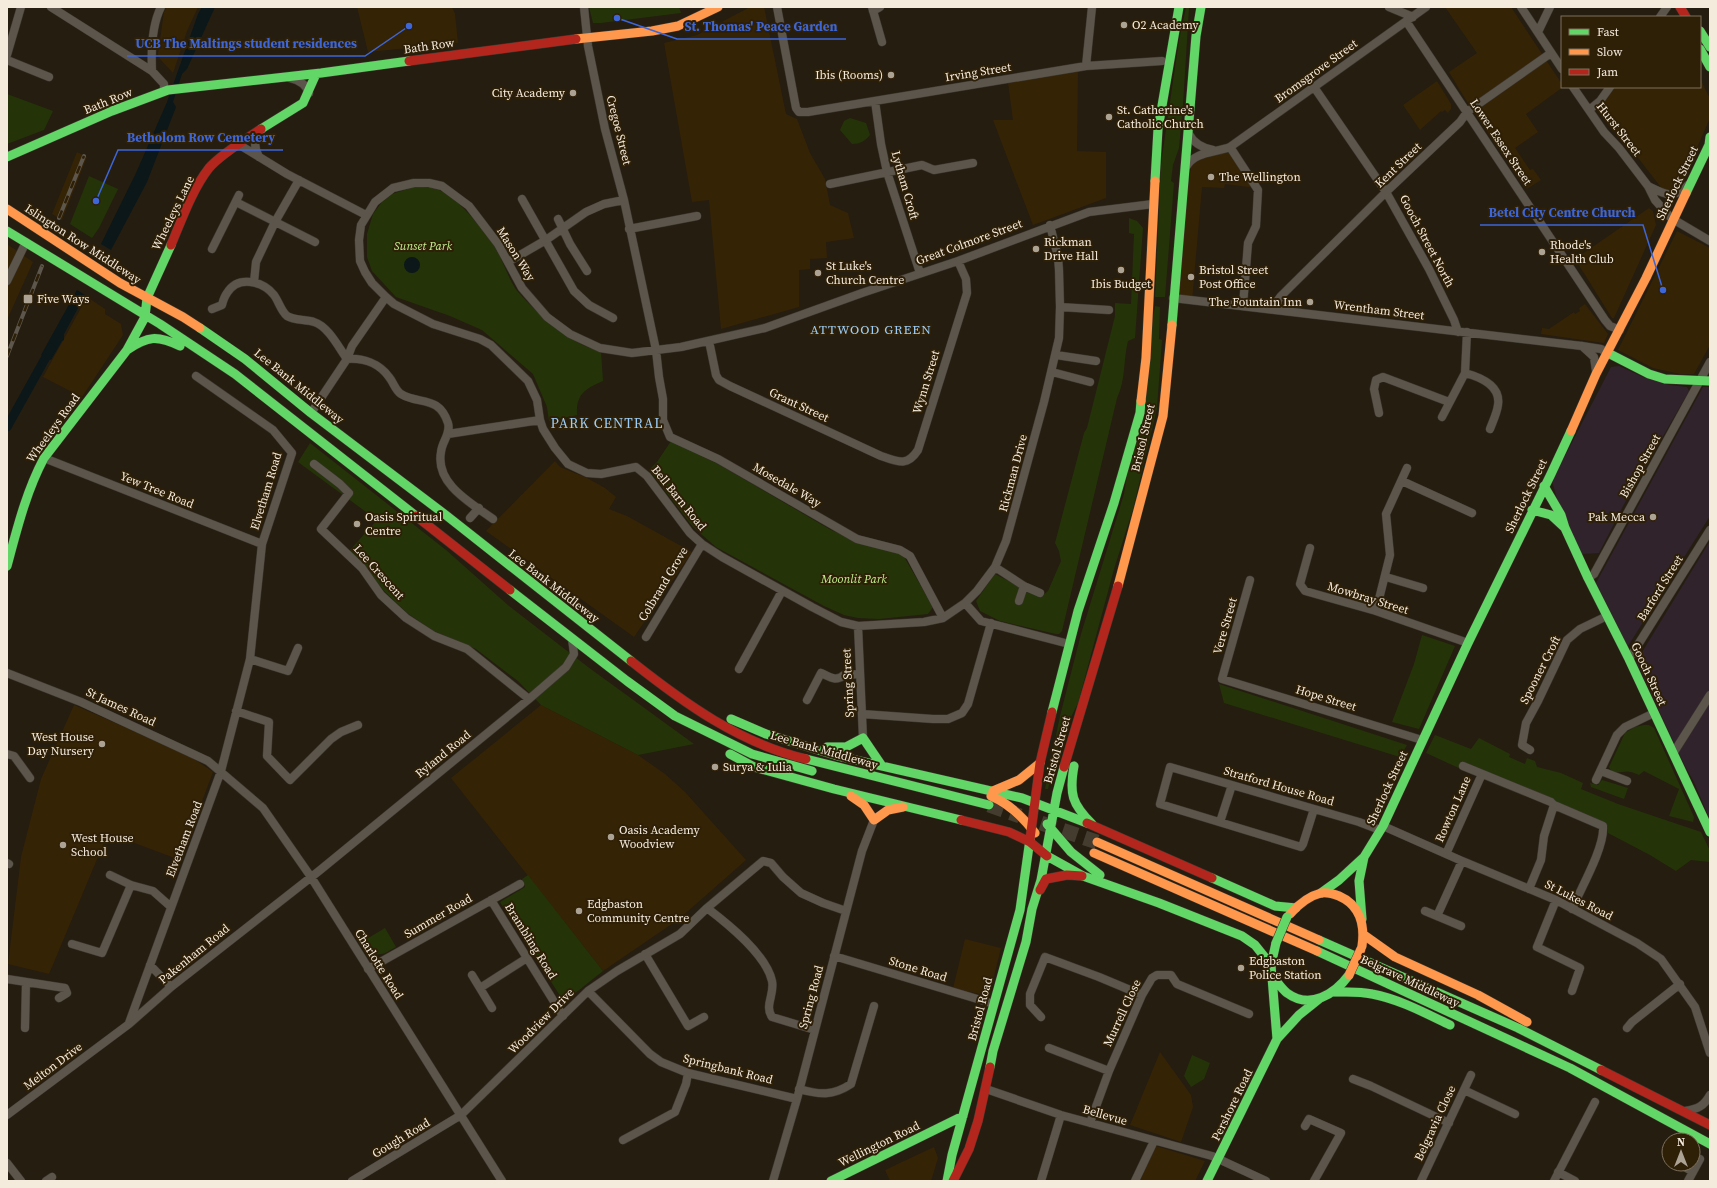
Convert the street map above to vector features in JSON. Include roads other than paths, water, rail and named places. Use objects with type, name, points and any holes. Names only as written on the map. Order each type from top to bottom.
[{"type":"main road","name":"Bath Row","points":[[9,157],[106,114],[166,90],[285,76],[316,74],[678,26],[698,18],[718,7]]},
{"type":"main road","points":[[1158,129],[1179,7]]},
{"type":"main road","points":[[1194,7],[1196,36]]},
{"type":"main road","points":[[1196,36],[1200,7]]},
{"type":"main road","points":[[1680,7],[1685,16]]},
{"type":"main road","points":[[1701,33],[1710,47]]},
{"type":"main road","points":[[1158,129],[1157,110],[1165,35]]},
{"type":"main road","name":"Bristol Street","points":[[1051,830],[1058,793],[1123,567],[1162,416],[1171,335],[1196,36]]},
{"type":"main road","points":[[1701,51],[1710,67]]},
{"type":"main road","name":"Wheeleys Lane","points":[[145,316],[147,298],[194,191],[210,167],[238,144],[265,128],[303,102],[309,93],[316,74]]},
{"type":"main road","name":"Bristol Street","points":[[1034,831],[1035,802],[1040,763],[1069,644],[1078,610],[1114,503],[1140,413],[1146,358],[1158,129]]},
{"type":"main road","name":"Sherlock Street","points":[[1321,893],[1339,880],[1364,857],[1382,828],[1422,740],[1596,374],[1620,330],[1710,142]]},
{"type":"main road","name":"Islington Row Middleway","points":[[7,209],[97,269],[147,298]]},
{"type":"main road","points":[[7,222],[26,242]]},
{"type":"main road","points":[[7,231],[145,316]]},
{"type":"main road","points":[[131,307],[139,305],[147,298]]},
{"type":"main road","name":"Lee Bank Middleway","points":[[147,298],[183,317],[245,359],[311,413],[447,516],[633,663],[705,716],[753,742],[796,757],[989,805]]},
{"type":"main road","points":[[131,307],[136,318],[135,334]]},
{"type":"main road","name":"Lee Bank Middleway","points":[[145,316],[160,324],[235,374],[626,681],[675,716],[752,754],[818,773]]},
{"type":"main road","name":"Wheeleys Road","points":[[7,566],[23,504],[33,476],[44,458],[127,350],[145,316]]},
{"type":"main road","points":[[127,350],[142,339],[157,337],[171,341],[194,353],[216,361]]},
{"type":"main road","points":[[1608,353],[1649,374],[1665,379],[1710,381]]},
{"type":"main road","name":"Gooch Street","points":[[1544,486],[1561,515],[1565,528],[1588,578],[1630,659],[1710,832]]},
{"type":"main road","name":"Gooch Street","points":[[1532,510],[1551,515],[1565,528]]},
{"type":"main road","points":[[672,691],[750,728],[817,751],[1035,802],[1096,827],[1275,906],[1296,908]]},
{"type":"main road","points":[[675,716],[685,726],[718,748],[754,767],[845,792],[1009,832],[1030,842],[1046,855],[1083,876],[1242,936],[1261,949],[1271,965]]},
{"type":"main road","points":[[1077,723],[1078,747],[1071,781],[1071,796],[1076,806],[1096,827]]},
{"type":"main road","points":[[750,728],[837,749],[863,738],[882,766]]},
{"type":"main road","points":[[993,791],[1007,788],[1030,774],[1040,763]]},
{"type":"main road","points":[[954,782],[1005,803],[1019,814],[1034,831],[1046,855]]},
{"type":"main road","points":[[845,792],[864,806],[874,820],[888,810],[906,807]]},
{"type":"main road","points":[[1035,802],[1045,821],[1064,846],[1082,864],[1120,889]]},
{"type":"main road","points":[[990,827],[1003,824],[1007,818],[1005,803]]},
{"type":"main road","points":[[1034,831],[1054,811]]},
{"type":"main road","name":"Bristol Road","points":[[953,1181],[969,1149],[978,1121],[993,1051],[1026,942],[1032,909],[1041,880],[1051,830]]},
{"type":"main road","name":"Bristol Road","points":[[947,1181],[958,1135],[1020,910],[1030,842],[1034,831]]},
{"type":"main road","name":"Belgrave Middleway","points":[[1097,842],[1518,1028],[1710,1125]]},
{"type":"main road","name":"Belgrave Middleway","points":[[1094,853],[1276,932],[1570,1068],[1710,1144]]},
{"type":"main road","name":"Sherlock Street","points":[[1362,919],[1359,881],[1364,857]]},
{"type":"main road","points":[[1032,909],[1044,879],[1061,876],[1083,876]]},
{"type":"main road","points":[[1321,893],[1332,894],[1347,900],[1362,919],[1364,935],[1361,949],[1349,975],[1334,992],[1319,999],[1303,999],[1288,994],[1273,977],[1271,965],[1276,943],[1287,917],[1296,908],[1321,893]]},
{"type":"main road","points":[[1364,935],[1403,961],[1478,995],[1533,1025]]},
{"type":"main road","name":"Pershore Road","points":[[1273,977],[1277,1039]]},
{"type":"main road","points":[[1334,992],[1376,994],[1404,1004],[1457,1028]]},
{"type":"main road","name":"Pershore Road","points":[[1208,1181],[1277,1039],[1299,1015],[1319,999]]},
{"type":"main road","points":[[1546,1032],[1638,1084],[1657,1099]]},
{"type":"main road","points":[[1499,1045],[1662,1117]]},
{"type":"main road","points":[[962,1121],[978,1121]]},
{"type":"main road","name":"Wellington Road","points":[[938,1128],[948,1128],[962,1121]]},
{"type":"main road","name":"Wellington Road","points":[[831,1181],[938,1128],[962,1121]]},
{"type":"main road","points":[[948,1128],[954,1130],[958,1135]]},
{"type":"street","points":[[7,55],[21,7]]},
{"type":"street","points":[[51,7],[152,71],[164,84],[166,90]]},
{"type":"street","points":[[152,71],[151,58],[156,17],[161,7]]},
{"type":"street","name":"Cregoe Street","points":[[584,7],[586,38],[605,129],[624,200],[656,350]]},
{"type":"street","name":"Irving Street","points":[[776,7],[796,108],[799,112],[808,112],[1086,66],[1162,60]]},
{"type":"street","points":[[1086,66],[1092,7]]},
{"type":"street","points":[[1389,7],[1409,19]]},
{"type":"street","name":"Bromsgrove Street","points":[[1185,171],[1192,160],[1206,153],[1230,147],[1426,7]]},
{"type":"street","points":[[1521,7],[1561,68]]},
{"type":"street","points":[[1538,32],[1550,7]]},
{"type":"street","points":[[1661,16],[1667,7]]},
{"type":"street","points":[[875,8],[882,42]]},
{"type":"street","name":"Lower Essex Street","points":[[1409,19],[1467,112],[1610,326],[1620,330]]},
{"type":"street","name":"Kent Street","points":[[1272,309],[1281,296],[1386,192],[1460,122],[1467,112],[1551,53]]},
{"type":"street","points":[[7,60],[49,77]]},
{"type":"street","points":[[285,76],[298,80],[307,88],[309,93]]},
{"type":"street","name":"Gooch Street North","points":[[1314,87],[1386,192],[1429,269],[1458,332]]},
{"type":"street","name":"Hurst Street","points":[[1575,88],[1604,132],[1619,148],[1648,186],[1655,200],[1673,220],[1710,241]]},
{"type":"street","points":[[1588,110],[1600,101],[1609,88]]},
{"type":"street","name":"Lytham Croft","points":[[874,101],[880,144],[887,172],[920,273]]},
{"type":"street","points":[[259,157],[256,151],[255,141],[257,136],[265,128]]},
{"type":"street","points":[[1188,131],[1194,141],[1199,145],[1206,149],[1217,151]]},
{"type":"street","points":[[238,144],[299,180],[366,215],[361,225],[359,240],[360,261],[372,283],[394,304],[434,324],[480,339],[491,345],[528,381],[538,400],[540,420],[448,434]]},
{"type":"street","points":[[1230,147],[1258,190],[1256,226],[1248,243],[1243,306]]},
{"type":"street","points":[[830,184],[922,165],[934,170],[972,163]]},
{"type":"street","points":[[254,282],[256,262],[275,222],[299,180]]},
{"type":"street","name":"Hurst Street","points":[[1648,186],[1668,195],[1682,190],[1693,180]]},
{"type":"street","name":"Mason Way","points":[[366,215],[376,202],[393,188],[414,183],[430,183],[442,186],[469,206],[498,244],[522,288],[547,317],[570,334],[600,348],[632,353],[656,350]]},
{"type":"street","points":[[212,249],[238,199],[275,222],[315,242]]},
{"type":"street","points":[[522,199],[574,291],[589,305],[613,318]]},
{"type":"street","points":[[508,262],[546,240],[586,212],[604,204],[624,200]]},
{"type":"street","name":"Great Colmore Street","points":[[656,350],[708,341],[765,328],[958,260],[1050,225],[1095,211],[1153,204]]},
{"type":"street","points":[[629,228],[697,216]]},
{"type":"street","points":[[558,219],[570,244],[587,271]]},
{"type":"street","name":"Rickman Drive","points":[[966,602],[977,591],[995,567],[1006,542],[1056,355],[1060,307],[1058,257],[1050,225]]},
{"type":"street","points":[[7,280],[26,242]]},
{"type":"street","name":"Wynn Street","points":[[908,461],[918,450],[967,293],[966,279],[958,260]]},
{"type":"street","points":[[212,309],[222,305],[226,293],[232,287],[243,282],[254,282],[267,288],[275,296],[284,313],[290,318],[316,322],[332,336],[347,359]]},
{"type":"street","points":[[311,413],[347,359],[352,346],[386,297]]},
{"type":"street","name":"Wrentham Street","points":[[1173,298],[1582,346],[1601,349],[1608,353]]},
{"type":"street","points":[[1060,307],[1110,310]]},
{"type":"street","points":[[1442,417],[1465,372],[1467,332]]},
{"type":"street","name":"Grant Street","points":[[708,341],[716,375],[719,380],[737,390],[881,456],[897,462],[908,461]]},
{"type":"street","points":[[1582,346],[1594,357],[1596,374]]},
{"type":"street","name":"Mosedale Way","points":[[656,350],[663,399],[663,420],[670,437],[718,459],[857,539],[900,550],[910,556],[943,618]]},
{"type":"street","points":[[1056,355],[1096,361]]},
{"type":"street","points":[[347,359],[357,358],[380,366],[390,377],[396,390],[403,395],[433,404],[441,411],[448,423],[448,434],[440,452],[440,468],[447,481],[463,497],[494,520]]},
{"type":"street","name":"Bishop Street","points":[[1588,578],[1594,574],[1710,362]]},
{"type":"street","points":[[1052,372],[1090,382]]},
{"type":"street","points":[[1465,372],[1476,376],[1493,386],[1498,403],[1490,429]]},
{"type":"street","name":"Elvetham Road","points":[[129,1024],[221,771],[250,659],[262,544],[292,453],[272,430],[196,376]]},
{"type":"street","points":[[1379,413],[1374,389],[1376,380],[1383,377],[1449,402]]},
{"type":"street","name":"Bell Barn Road","points":[[540,420],[549,439],[568,464],[587,473],[601,474],[636,467],[639,468],[647,476],[690,534],[702,544],[782,591],[841,622],[858,626],[924,622],[943,618],[966,602]]},
{"type":"street","name":"Yew Tree Road","points":[[44,458],[262,544]]},
{"type":"street","name":"Lee Crescent","points":[[314,464],[349,493],[321,529],[362,568],[381,595],[406,618],[434,636],[467,649],[529,699]]},
{"type":"street","points":[[1376,611],[1386,577],[1390,555],[1386,514],[1390,502],[1402,481],[1407,468]]},
{"type":"street","points":[[1402,481],[1472,513]]},
{"type":"street","points":[[470,518],[479,508]]},
{"type":"street","name":"Barford Street","points":[[1630,659],[1710,530]]},
{"type":"street","name":"Colbrand Grove","points":[[646,637],[702,544]]},
{"type":"street","name":"Mowbray Street","points":[[1310,548],[1300,584],[1305,592],[1376,611],[1468,643]]},
{"type":"street","points":[[995,567],[1024,586],[1040,593]]},
{"type":"street","points":[[1386,577],[1423,588]]},
{"type":"street","name":"Vere Street","points":[[1222,679],[1250,580]]},
{"type":"street","points":[[1019,601],[1024,586]]},
{"type":"street","points":[[739,669],[782,591]]},
{"type":"street","points":[[966,602],[981,621],[1069,644]]},
{"type":"street","name":"Spooner Croft","points":[[1530,750],[1522,745],[1526,722],[1538,701],[1567,640],[1580,630],[1607,616]]},
{"type":"street","points":[[862,714],[948,719],[962,713],[968,704],[991,624]]},
{"type":"street","name":"Spring Street","points":[[858,626],[863,738]]},
{"type":"street","name":"Ryland Road","points":[[311,877],[566,667],[574,654],[572,639]]},
{"type":"street","points":[[250,659],[288,671],[298,648]]},
{"type":"street","name":"St James Road","points":[[7,673],[81,702],[208,761],[221,771]]},
{"type":"street","points":[[807,700],[821,673],[833,679],[840,678],[844,674],[860,674]]},
{"type":"street","name":"Hope Street","points":[[1222,679],[1422,740]]},
{"type":"street","points":[[1674,752],[1710,695]]},
{"type":"street","points":[[236,711],[269,722],[268,756],[290,780],[331,739],[341,732],[358,726]]},
{"type":"street","points":[[1596,780],[1617,735],[1625,727],[1654,713]]},
{"type":"street","points":[[7,754],[14,756],[30,778]]},
{"type":"street","name":"Rowton Lane","points":[[1463,766],[1551,802],[1554,805],[1603,826],[1603,833],[1599,848],[1572,909]]},
{"type":"street","name":"Stratford House Road","points":[[1220,822],[1160,804],[1170,767],[1382,828]]},
{"type":"street","name":"Charlotte Road","points":[[221,771],[263,808],[311,877],[502,1181]]},
{"type":"street","points":[[1601,771],[1627,781]]},
{"type":"street","name":"Rowton Lane","points":[[1446,854],[1482,774]]},
{"type":"street","points":[[1232,785],[1220,822],[1301,847],[1314,809]]},
{"type":"street","points":[[1529,889],[1541,860],[1544,836],[1554,805]]},
{"type":"street","name":"Spring Road","points":[[773,1181],[797,1099],[862,851],[874,820]]},
{"type":"street","name":"St Lukes Road","points":[[1382,828],[1556,900],[1637,943],[1661,959],[1680,984],[1694,1007],[1710,1053]]},
{"type":"street","name":"Woodview Drive","points":[[461,1115],[588,991],[645,954],[680,934],[707,908],[763,861],[771,863],[783,878],[801,893],[846,911]]},
{"type":"street","points":[[1437,916],[1462,862]]},
{"type":"street","points":[[110,875],[131,885],[153,890],[171,907]]},
{"type":"street","name":"Pakenham Road","points":[[93,1050],[129,1024],[171,987],[311,877]]},
{"type":"street","name":"Summer Road","points":[[368,969],[520,884]]},
{"type":"street","points":[[72,944],[102,953],[131,885]]},
{"type":"street","name":"Brambling Road","points":[[491,900],[563,1016]]},
{"type":"street","points":[[1556,900],[1537,947],[1580,968],[1572,991]]},
{"type":"street","points":[[707,908],[732,927],[758,955],[772,980],[773,986],[768,1007],[769,1013],[772,1017],[815,1030]]},
{"type":"street","points":[[1425,911],[1460,926]]},
{"type":"street","points":[[645,954],[688,1026],[704,1017]]},
{"type":"street","name":"Stone Road","points":[[834,956],[994,1004]]},
{"type":"street","points":[[1041,1017],[1030,1005],[1030,994],[1045,957],[1142,994]]},
{"type":"street","points":[[480,988],[527,958]]},
{"type":"street","points":[[150,965],[171,987]]},
{"type":"street","points":[[472,975],[492,1008]]},
{"type":"street","name":"Murrell Close","points":[[1090,1123],[1142,994],[1152,978],[1157,975],[1171,975],[1177,984],[1249,1014]]},
{"type":"street","points":[[7,979],[65,988],[67,992],[59,998]]},
{"type":"street","points":[[25,1028],[26,982]]},
{"type":"street","points":[[1627,1028],[1632,1022],[1680,984]]},
{"type":"street","name":"Springbank Road","points":[[588,991],[650,1054],[661,1062],[688,1073],[797,1099]]},
{"type":"street","points":[[799,1089],[828,1094],[841,1091],[851,1084],[874,1006]]},
{"type":"street","points":[[1049,1048],[1110,1071]]},
{"type":"street","name":"Melton Drive","points":[[7,1115],[93,1050]]},
{"type":"street","points":[[623,1140],[675,1112],[686,1084],[688,1073]]},
{"type":"street","name":"Belgravia Close","points":[[1421,1181],[1471,1075]]},
{"type":"street","points":[[1352,1079],[1371,1086],[1448,1124]]},
{"type":"street","name":"Bellevue","points":[[986,1089],[1061,1115],[1219,1159],[1266,1181]]},
{"type":"street","points":[[1464,1090],[1515,1114]]},
{"type":"street","points":[[1683,1111],[1697,1109],[1706,1102],[1710,1095]]},
{"type":"street","points":[[1554,1181],[1595,1102]]},
{"type":"street","name":"Gough Road","points":[[352,1181],[461,1115]]},
{"type":"street","points":[[1041,1181],[1061,1115]]},
{"type":"street","points":[[1306,1126],[1309,1119],[1341,1133],[1314,1181]]},
{"type":"street","points":[[1135,1181],[1154,1142]]},
{"type":"street","points":[[7,1163],[21,1181]]},
{"type":"street","points":[[1558,1172],[1575,1181]]},
{"type":"street","points":[[1688,1181],[1693,1172]]},
{"type":"waterway","points":[[7,427],[51,348]]},
{"type":"tunnel","points":[[989,805],[1020,816]]},
{"type":"tunnel","points":[[1041,823],[1097,842]]},
{"type":"railway","points":[[59,218],[84,156]]},
{"type":"railway","points":[[7,356],[42,266]]},
{"type":"place","name":"St. Thomas' Peace Garden","points":[[617,18]]},
{"type":"place","name":"O2 Academy","points":[[1124,25]]},
{"type":"place","name":"UCB The Maltings student residences","points":[[409,26]]},
{"type":"place","name":"Ibis (Rooms)","points":[[891,75]]},
{"type":"place","name":"City Academy","points":[[573,93]]},
{"type":"place","name":"St. Catherine's Catholic Church","points":[[1109,117]]},
{"type":"place","name":"The Wellington","points":[[1211,177]]},
{"type":"place","name":"Betholom Row Cemetery","points":[[96,201]]},
{"type":"place","name":"Rickman Drive Hall","points":[[1036,249]]},
{"type":"place","name":"Rhode's Health Club","points":[[1542,252]]},
{"type":"place","name":"Ibis Budget","points":[[1121,270]]},
{"type":"place","name":"St Luke's Church Centre","points":[[818,273]]},
{"type":"place","name":"Bristol Street Post Office","points":[[1191,277]]},
{"type":"place","name":"Betel City Centre Church","points":[[1663,290]]},
{"type":"place","name":"Five Ways","points":[[28,299]]},
{"type":"place","name":"The Fountain Inn","points":[[1310,302]]},
{"type":"place","name":"Pak Mecca","points":[[1653,517]]},
{"type":"place","name":"Oasis Spiritual Centre","points":[[357,524]]},
{"type":"place","name":"West House Day Nursery","points":[[102,744]]},
{"type":"place","name":"Surya & Iulia","points":[[715,767]]},
{"type":"place","name":"Oasis Academy Woodview","points":[[611,837]]},
{"type":"place","name":"West House School","points":[[63,845]]},
{"type":"place","name":"Edgbaston Community Centre","points":[[579,911]]},
{"type":"place","name":"Edgbaston Police Station","points":[[1241,968]]},
{"type":"district","name":"ATTWOOD GREEN","points":[[871,329]]},
{"type":"district","name":"PARK CENTRAL","points":[[607,423]]},
{"type":"park label","name":"Sunset Park","points":[[423,246]]},
{"type":"park label","name":"Moonlit Park","points":[[854,579]]}]
